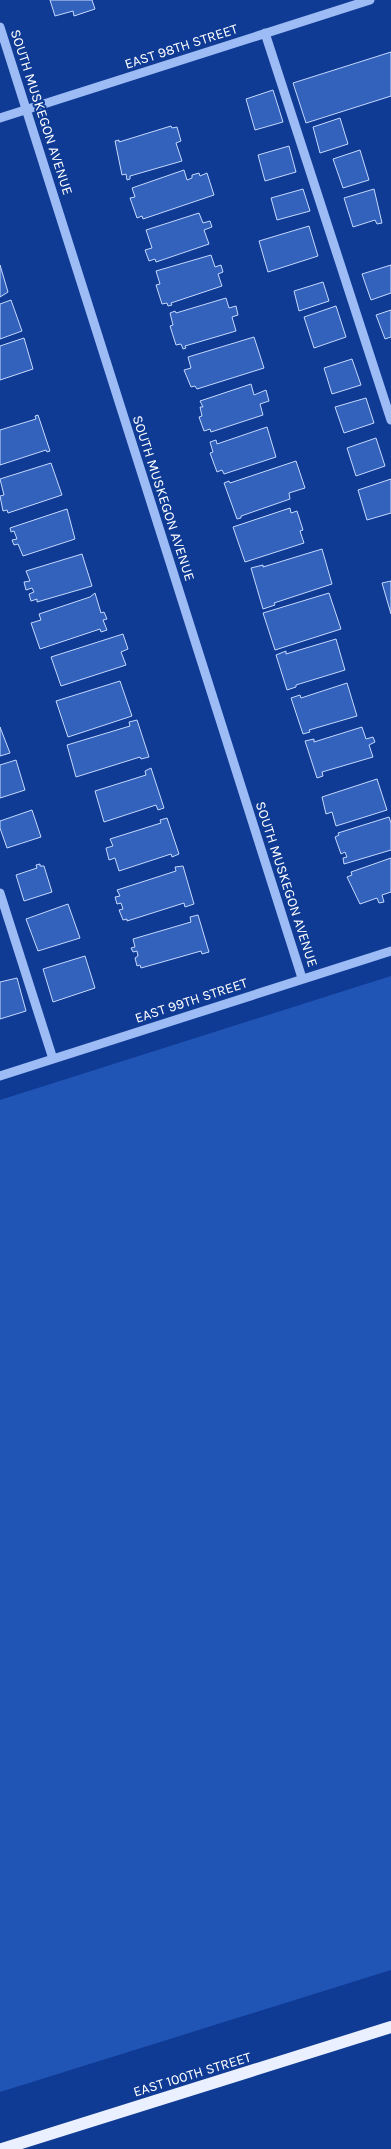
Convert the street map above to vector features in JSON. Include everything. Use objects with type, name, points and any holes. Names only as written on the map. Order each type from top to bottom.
[{"type":"main road","name":"EAST 100TH STREET","points":[[2,2149],[391,2027]]},
{"type":"street","name":"EAST 98TH STREET","points":[[0,118],[370,0]]},
{"type":"street","name":"SOUTH MUSKEGON AVENUE","points":[[0,27],[302,978]]},
{"type":"street","points":[[265,33],[391,420]]},
{"type":"street","points":[[0,893],[53,1058]]},
{"type":"street","name":"EAST 99TH STREET","points":[[0,1076],[391,951]]},
{"type":"shaded area","points":[[391,976],[391,1970],[0,2092],[0,1100]]},
{"type":"building","points":[[50,0],[92,0],[95,9],[74,16],[73,11],[55,16]]},
{"type":"building","points":[[391,52],[391,96],[306,123],[293,83]]},
{"type":"building","points":[[273,90],[283,122],[255,130],[246,99]]},
{"type":"building","points":[[340,118],[348,144],[320,153],[313,127]]},
{"type":"building","points":[[171,126],[172,128],[177,127],[181,141],[176,143],[182,161],[130,176],[130,179],[127,180],[126,174],[122,175],[115,141],[119,140],[119,142]]},
{"type":"building","points":[[289,146],[296,172],[265,181],[258,155]]},
{"type":"building","points":[[360,150],[369,180],[343,188],[333,159]]},
{"type":"building","points":[[184,170],[187,180],[192,178],[192,175],[199,173],[200,176],[207,173],[214,195],[143,219],[142,216],[137,218],[130,198],[135,197],[132,188]]},
{"type":"building","points":[[303,189],[310,211],[277,220],[271,198]]},
{"type":"building","points":[[374,189],[382,223],[377,224],[375,220],[353,227],[344,198]]},
{"type":"building","points":[[199,213],[203,223],[210,221],[212,227],[204,230],[209,244],[156,262],[155,259],[149,261],[145,250],[152,248],[146,230]]},
{"type":"building","points":[[309,226],[318,256],[268,272],[259,241]]},
{"type":"building","points":[[211,255],[215,267],[221,265],[223,272],[218,274],[222,286],[171,303],[172,305],[162,304],[156,285],[160,284],[156,271]]},
{"type":"building","points":[[0,265],[8,292],[0,297]]},
{"type":"building","points":[[391,265],[391,293],[371,300],[362,274]]},
{"type":"building","points":[[323,282],[329,301],[299,311],[294,291]]},
{"type":"building","points":[[226,298],[229,308],[236,306],[238,315],[232,317],[236,331],[185,346],[186,348],[183,349],[181,344],[176,345],[170,326],[173,325],[170,313],[175,311],[176,313]]},
{"type":"building","points":[[11,300],[22,331],[0,339],[0,304]]},
{"type":"building","points":[[336,306],[346,337],[314,348],[304,317]]},
{"type":"building","points":[[391,310],[391,337],[385,339],[376,315]]},
{"type":"building","points":[[254,337],[264,368],[197,389],[195,386],[191,387],[184,370],[191,368],[188,357]]},
{"type":"building","points":[[24,338],[33,369],[0,380],[0,346]]},
{"type":"building","points":[[352,359],[361,385],[332,394],[324,368]]},
{"type":"building","points":[[251,384],[254,395],[266,390],[269,401],[260,404],[263,415],[211,432],[210,429],[204,431],[199,417],[202,416],[200,407],[203,407],[200,401]]},
{"type":"building","points":[[366,398],[374,423],[344,433],[335,407]]},
{"type":"building","points":[[38,415],[50,451],[47,452],[46,450],[0,465],[0,430],[36,419],[35,416]]},
{"type":"building","points":[[267,427],[276,457],[224,474],[222,470],[217,472],[210,453],[213,452],[210,442],[216,440],[217,444]]},
{"type":"building","points":[[376,438],[385,466],[356,476],[347,448]]},
{"type":"building","points":[[296,461],[305,488],[289,493],[290,499],[237,519],[224,483],[229,481],[230,483]]},
{"type":"building","points":[[51,463],[62,495],[8,513],[7,510],[3,511],[0,496],[4,495],[0,479]]},
{"type":"building","points":[[391,479],[391,513],[367,520],[358,490]]},
{"type":"building","points":[[290,508],[291,513],[297,511],[303,530],[300,531],[304,543],[245,562],[233,527]]},
{"type":"building","points":[[67,509],[75,539],[23,556],[18,544],[14,545],[12,540],[17,539],[14,531],[11,532],[10,528]]},
{"type":"building","points":[[322,549],[332,584],[274,603],[275,605],[263,609],[251,568],[263,565],[263,567]]},
{"type":"building","points":[[82,554],[92,586],[37,602],[37,599],[31,601],[29,594],[34,592],[32,588],[26,590],[24,582],[30,581],[26,571]]},
{"type":"building","points":[[391,581],[391,614],[382,583]]},
{"type":"building","points":[[95,593],[101,613],[104,612],[107,619],[103,620],[107,630],[101,632],[100,629],[40,649],[31,623],[41,620],[39,614],[90,597]]},
{"type":"building","points":[[329,593],[341,629],[275,650],[263,613]]},
{"type":"building","points":[[123,634],[128,649],[121,652],[126,665],[61,686],[51,657]]},
{"type":"building","points":[[336,639],[345,670],[296,685],[296,687],[287,690],[276,655],[286,651],[286,654]]},
{"type":"building","points":[[120,681],[132,716],[68,737],[56,701]]},
{"type":"building","points":[[347,683],[357,716],[309,730],[310,732],[303,734],[291,698],[300,695],[301,698]]},
{"type":"building","points":[[137,720],[149,757],[141,759],[140,757],[76,777],[67,745],[130,726],[129,722]]},
{"type":"building","points":[[0,727],[10,753],[0,756]]},
{"type":"building","points":[[362,727],[366,739],[373,737],[375,742],[369,745],[373,757],[322,772],[323,776],[317,778],[305,741],[314,739],[314,742]]},
{"type":"building","points":[[16,760],[25,790],[0,798],[0,765]]},
{"type":"building","points":[[151,768],[164,808],[158,810],[156,805],[104,822],[95,791],[146,775],[145,771]]},
{"type":"building","points":[[377,779],[387,810],[336,826],[332,812],[326,814],[322,797]]},
{"type":"building","points":[[32,810],[41,837],[7,848],[0,828],[0,821]]},
{"type":"building","points":[[389,817],[391,823],[391,850],[344,864],[343,858],[347,857],[345,852],[341,854],[335,837],[339,835],[338,833]]},
{"type":"building","points":[[167,818],[179,854],[172,857],[171,854],[119,871],[115,858],[109,860],[106,848],[113,846],[110,839],[161,823],[160,820]]},
{"type":"building","points":[[391,858],[391,892],[382,895],[384,902],[379,903],[377,898],[360,904],[347,877],[352,875],[351,872]]},
{"type":"building","points":[[40,864],[40,866],[44,866],[52,892],[24,901],[16,875],[37,868],[36,865]]},
{"type":"building","points":[[183,866],[194,904],[185,907],[184,903],[127,921],[127,919],[123,920],[119,910],[123,909],[121,903],[117,904],[115,897],[120,896],[117,890],[176,871],[175,867]]},
{"type":"building","points":[[68,904],[80,938],[38,951],[26,919]]},
{"type":"building","points":[[198,915],[209,952],[202,954],[201,951],[141,968],[140,965],[137,966],[135,958],[138,956],[137,951],[133,952],[131,948],[135,947],[133,939],[191,922],[190,917]]},
{"type":"building","points":[[85,956],[95,988],[53,1002],[43,969]]},
{"type":"building","points":[[17,978],[26,1011],[0,1019],[0,982]]}]
